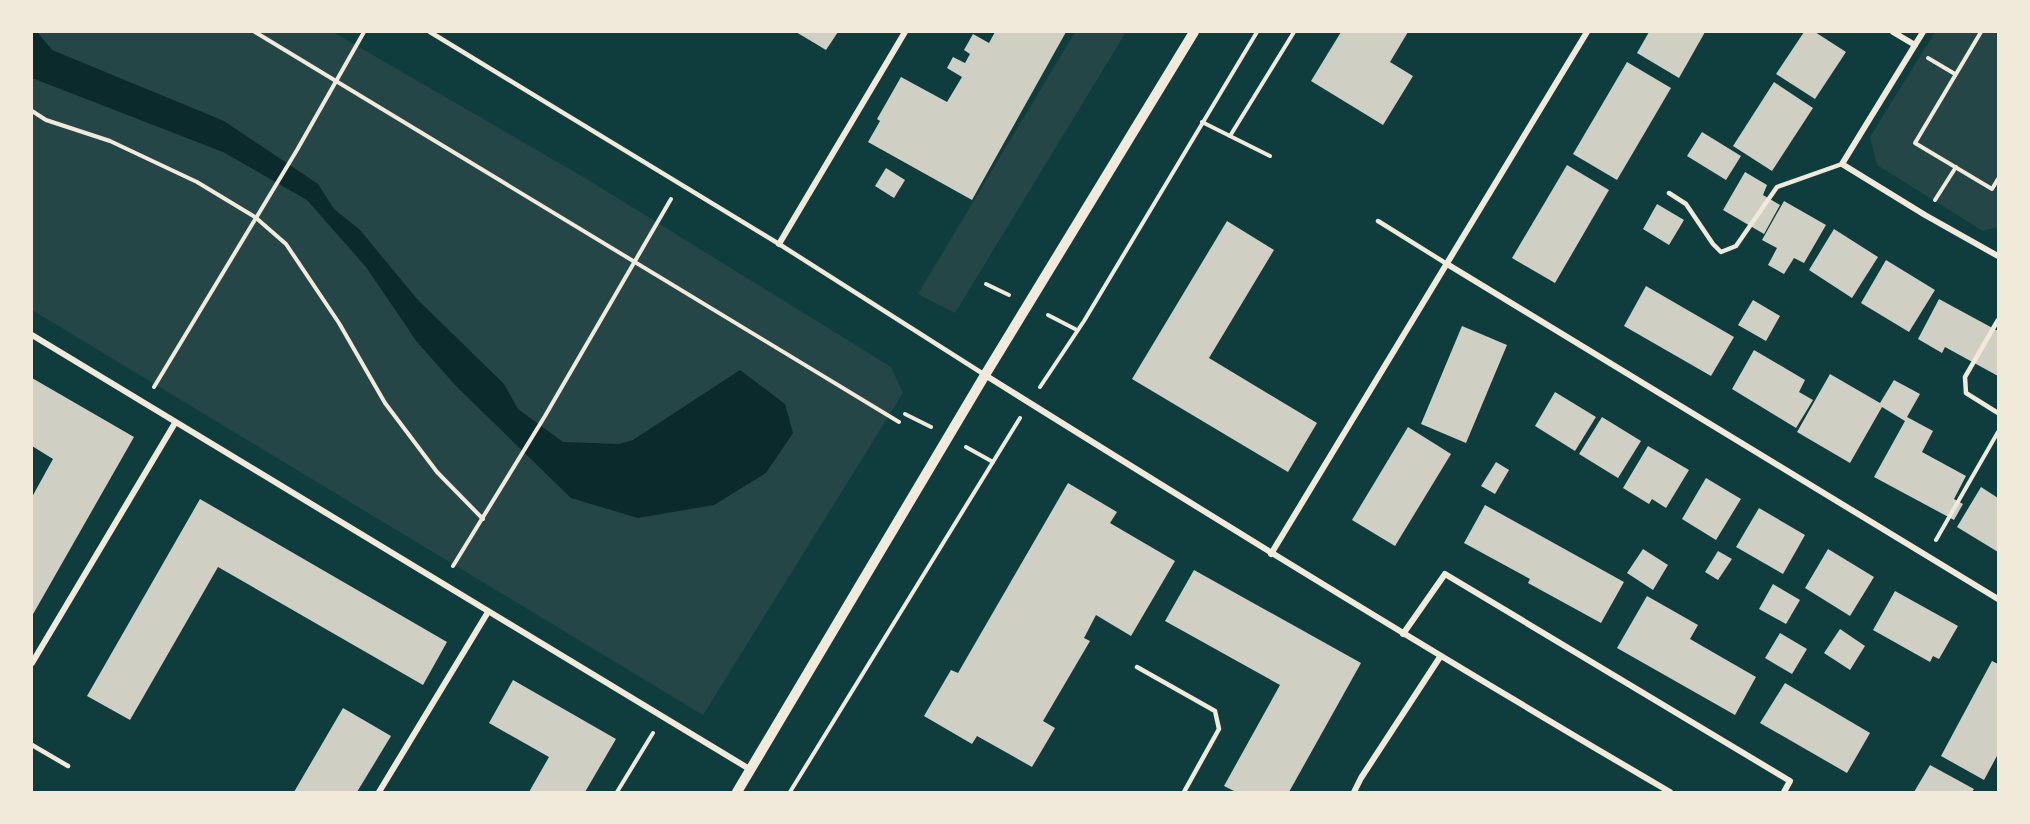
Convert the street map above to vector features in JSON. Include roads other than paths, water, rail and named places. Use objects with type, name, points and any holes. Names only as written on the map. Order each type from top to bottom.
[{"type":"street","points":[[779,244],[905,32]]},
{"type":"street","points":[[737,792],[985,375],[1194,32]]},
{"type":"street","points":[[1271,554],[1587,32]]},
{"type":"street","points":[[1893,32],[1915,45]]},
{"type":"street","points":[[1923,32],[1842,164],[1998,256]]},
{"type":"street","points":[[1447,264],[1998,599]]},
{"type":"street","points":[[32,335],[751,770]]},
{"type":"street","points":[[985,375],[1402,634],[1670,792]]},
{"type":"street","points":[[32,663],[176,423]]},
{"type":"street","points":[[1402,634],[1445,574],[1790,781],[1784,792]]},
{"type":"street","points":[[379,792],[488,612]]},
{"type":"street","points":[[1354,792],[1440,657]]},
{"type":"lane","points":[[430,32],[779,244],[985,375]]},
{"type":"lane","points":[[1669,193],[1686,204],[1721,252],[1736,246],[1777,187],[1842,164]]},
{"type":"lane","points":[[1378,221],[1447,264]]},
{"type":"lane","points":[[1998,320],[1965,377],[1966,393],[1998,413]]},
{"type":"lane","points":[[1137,667],[1215,711],[1219,729],[1184,792]]},
{"type":"lane","points":[[32,745],[68,766]]}]
